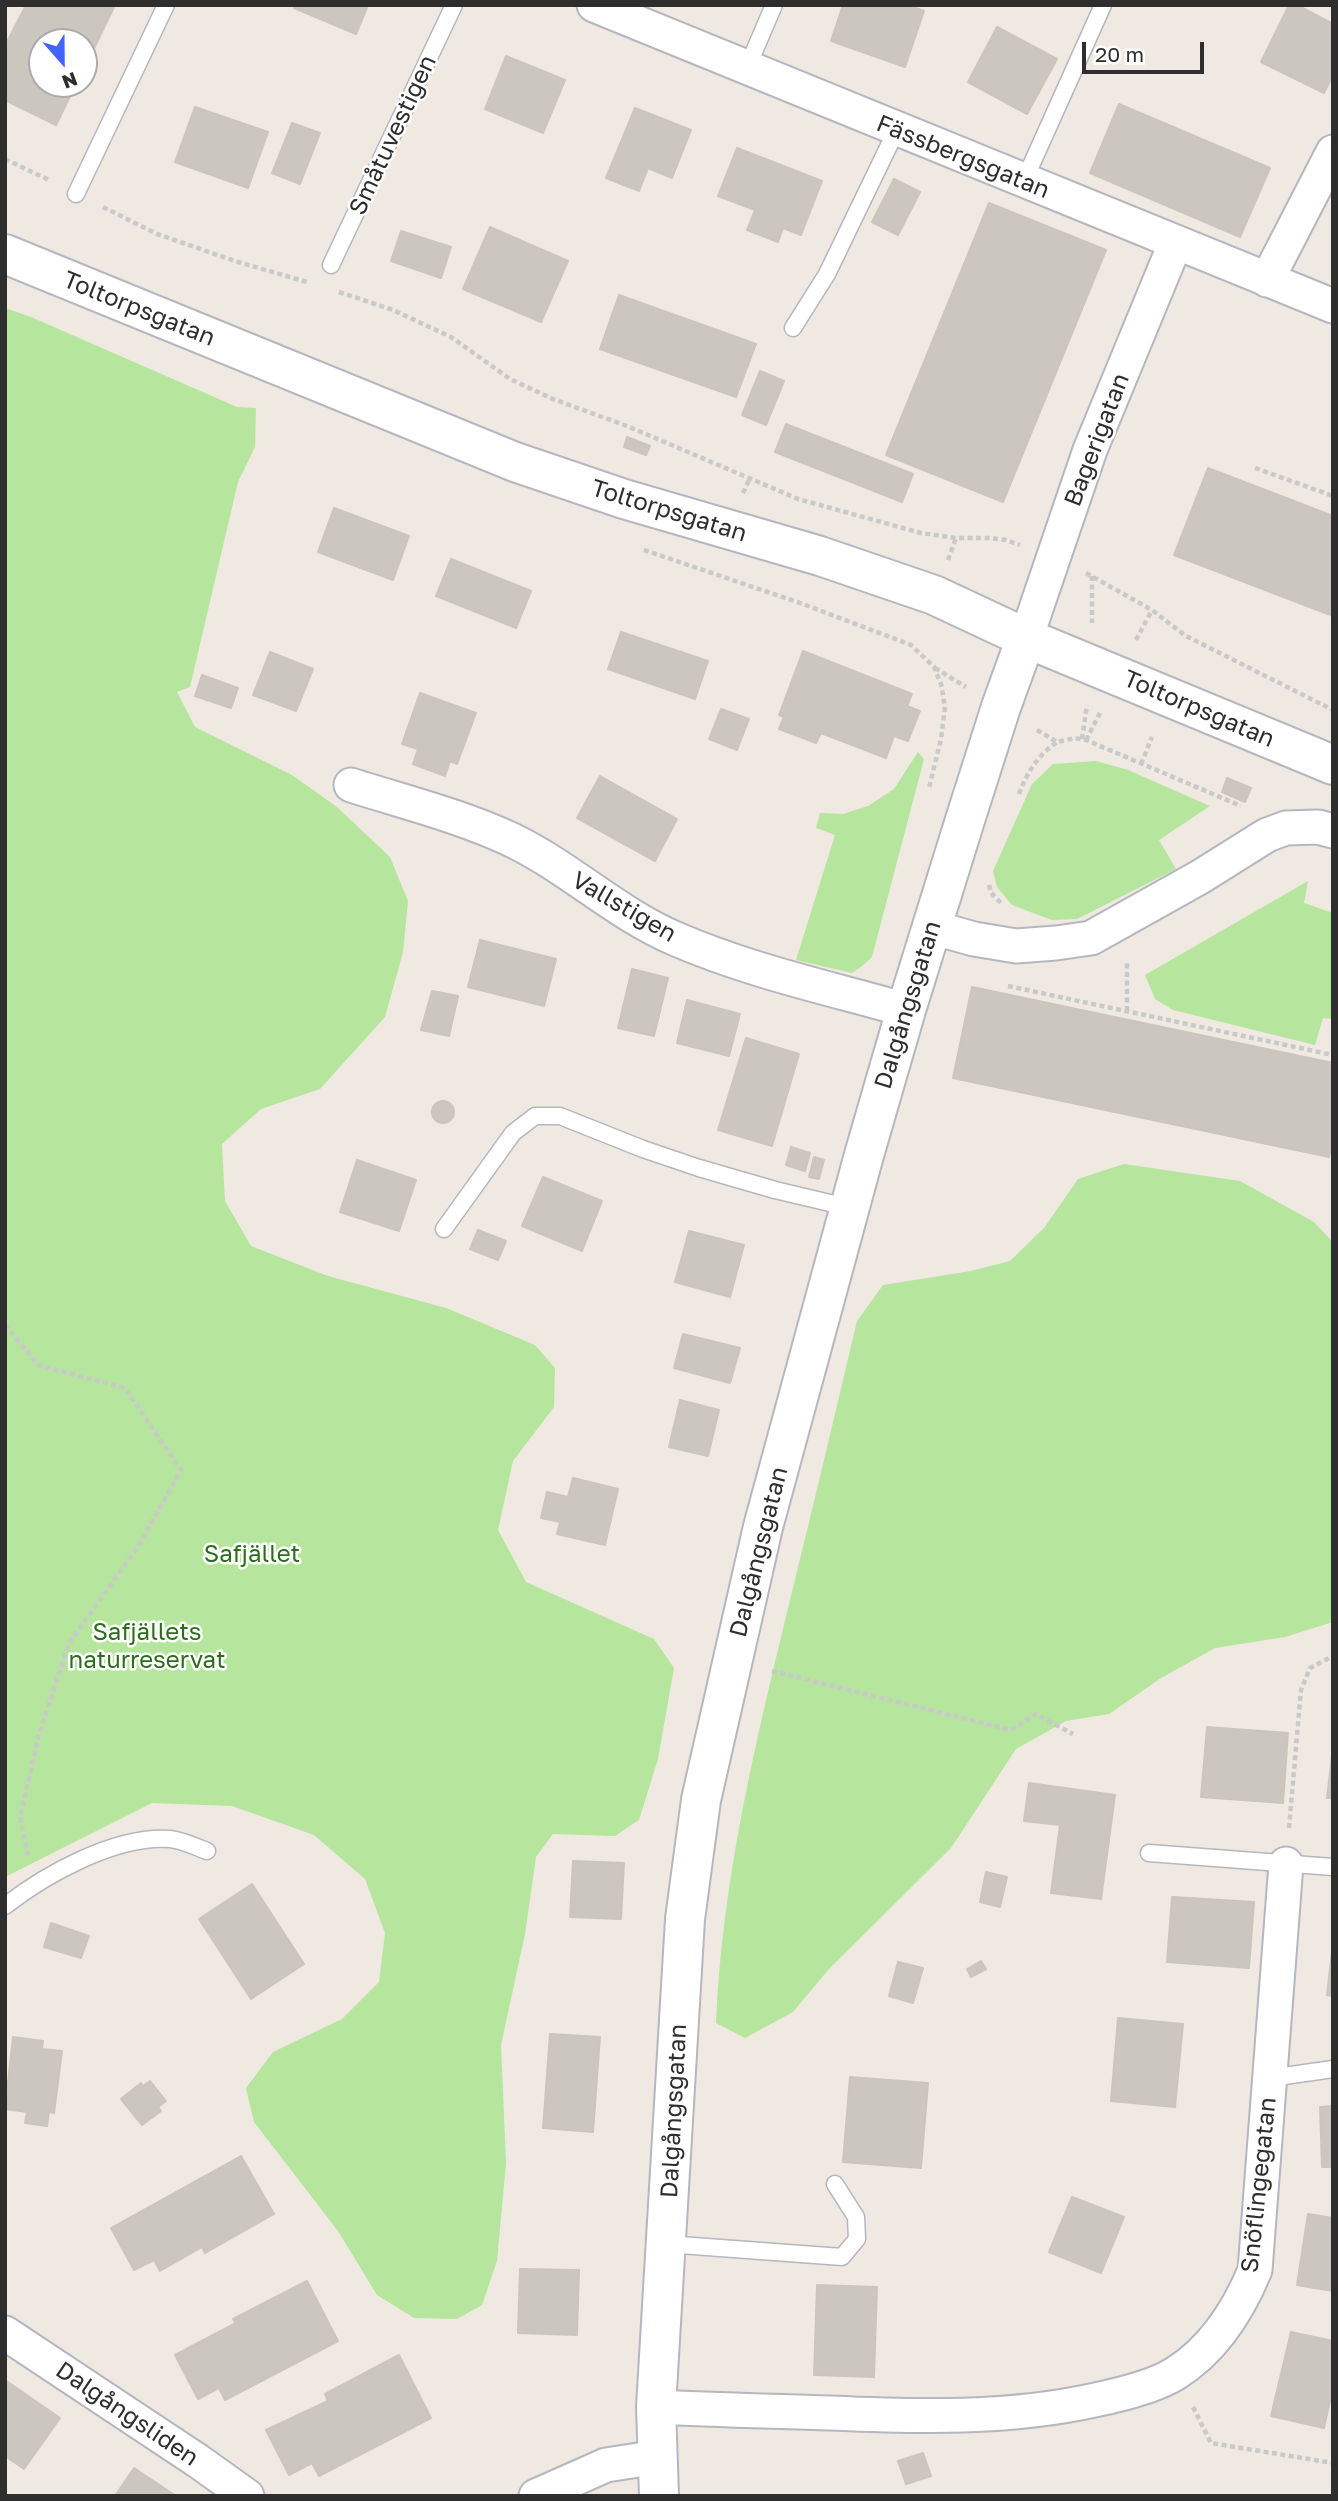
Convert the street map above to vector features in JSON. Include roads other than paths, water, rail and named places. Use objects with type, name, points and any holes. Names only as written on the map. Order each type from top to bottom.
[{"type":"street","name":"Fässbergsgatan","points":[[594,5],[1175,244],[1333,306]]},
{"type":"street","points":[[1267,280],[1333,152]]},
{"type":"street","name":"Bagerigatan","points":[[1026,638],[1090,450],[1175,244]]},
{"type":"street","name":"Toltorpsgatan","points":[[5,254],[515,462],[624,499],[820,556],[934,594],[1026,638],[1333,765]]},
{"type":"street","name":"Dalgångsgatan","points":[[659,2496],[656,2407],[685,1919],[701,1800],[763,1527],[906,1010],[1001,707],[1026,638]]},
{"type":"street","name":"Vallstigen","points":[[351,785],[460,820],[513,841],[624,912],[676,939],[761,970],[906,1010]]},
{"type":"street","points":[[931,927],[1016,946],[1091,938],[1200,877],[1267,835],[1286,828],[1318,827],[1333,831]]},
{"type":"street","name":"Snöflingegatan","points":[[656,2407],[913,2416],[985,2414],[1065,2406],[1122,2394],[1175,2374],[1215,2340],[1242,2302],[1255,2270],[1286,1864]]},
{"type":"street","name":"Dalgångsliden","points":[[5,2333],[198,2460],[247,2496]]},
{"type":"street","points":[[536,2496],[606,2465],[658,2457]]},
{"type":"lane","points":[[76,194],[166,5]]},
{"type":"lane","name":"Småtuvestigen","points":[[331,265],[454,5]]},
{"type":"lane","points":[[747,68],[774,5]]},
{"type":"lane","points":[[1024,181],[1103,5]]},
{"type":"lane","points":[[793,328],[827,274],[897,129]]},
{"type":"lane","points":[[444,1229],[513,1133],[535,1116],[560,1116],[699,1168],[851,1208]]},
{"type":"lane","points":[[5,1906],[34,1884],[99,1853],[129,1843],[171,1839],[207,1851]]},
{"type":"lane","points":[[1149,1853],[1333,1867]]},
{"type":"lane","points":[[1270,2078],[1333,2069]]},
{"type":"lane","points":[[666,2244],[842,2258],[857,2239],[856,2217],[835,2185]]},
{"type":"park label","name":"Safjället","points":[[252,1554]]},
{"type":"park label","name":"Safjällets naturreservat","points":[[147,1646]]}]
